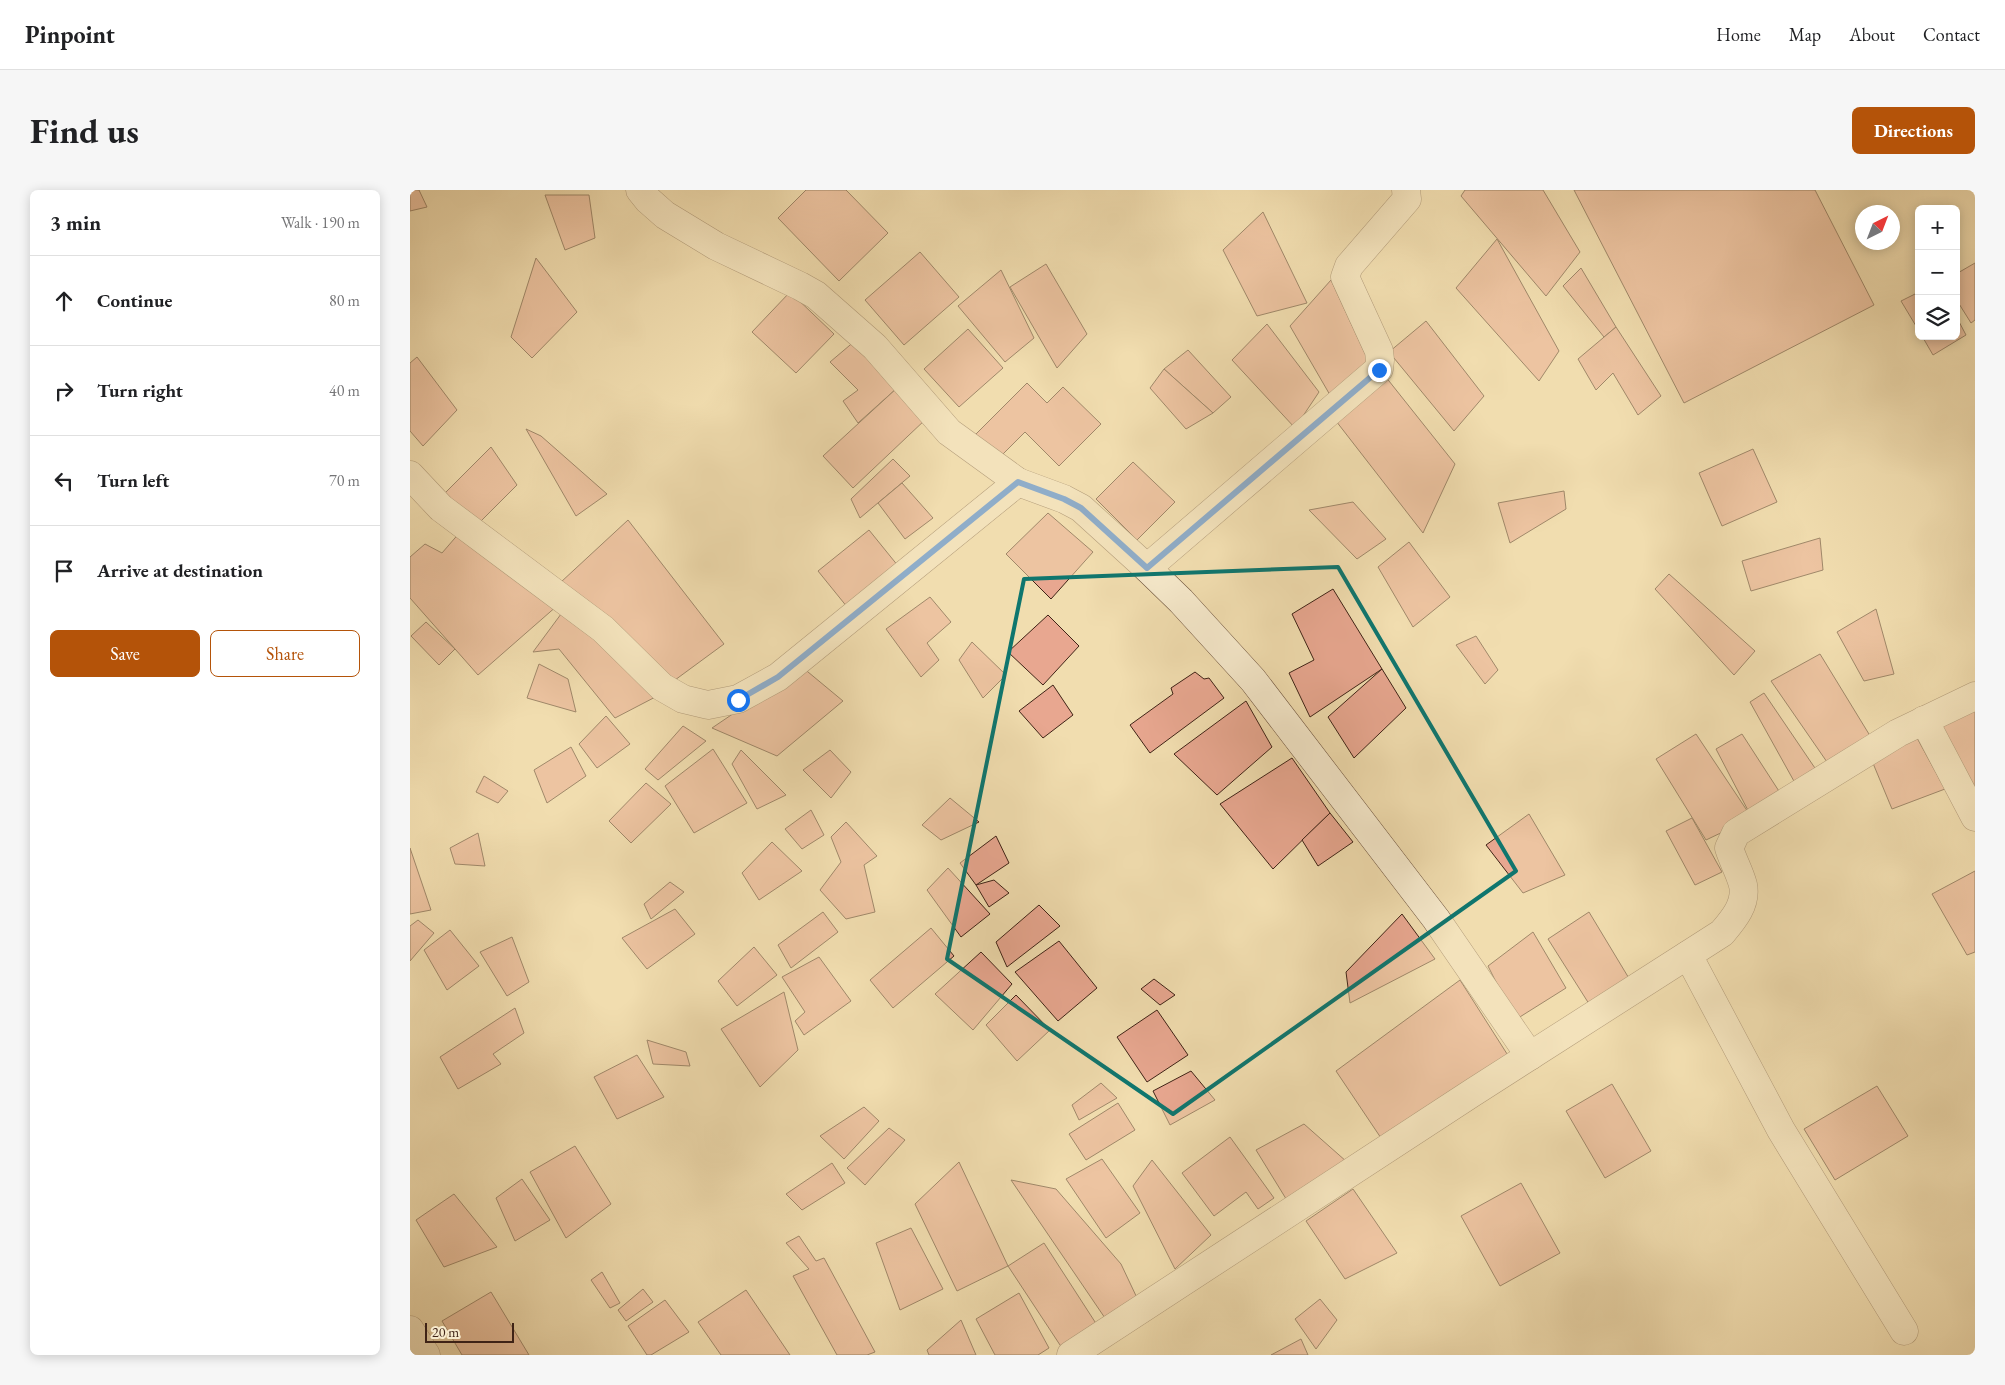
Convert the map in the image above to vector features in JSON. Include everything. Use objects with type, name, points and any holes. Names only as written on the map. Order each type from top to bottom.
[{"type":"street","points":[[640,190],[665,215],[716,246],[816,295],[875,347],[949,432],[1018,482],[1064,499],[1081,508],[1181,601],[1253,680],[1436,918],[1530,1056]]},
{"type":"street","points":[[1147,568],[1379,370],[1379,351],[1345,277],[1349,266],[1407,199],[1406,190]]},
{"type":"street","points":[[410,475],[441,508],[603,629],[662,688],[683,699],[708,705],[738,700],[778,677],[1018,482]]},
{"type":"street","points":[[1071,1355],[1722,933],[1736,918],[1742,902],[1743,886],[1729,848],[1736,833],[1898,733],[1975,696]]},
{"type":"street","points":[[1924,720],[1975,816]]},
{"type":"street","points":[[1688,955],[1782,1130],[1904,1331]]},
{"type":"street","points":[[410,1330],[426,1355]]},
{"type":"highlighted area","points":[[1338,567],[1516,871],[1173,1114],[947,959],[1024,579]]},
{"type":"building","points":[[410,190],[419,190],[427,207],[410,211]]},
{"type":"building","points":[[806,190],[846,190],[888,233],[839,281],[778,218]]},
{"type":"building","points":[[1465,190],[1543,190],[1580,252],[1546,296],[1461,196]]},
{"type":"building","points":[[1574,190],[1815,190],[1874,305],[1684,403]]},
{"type":"building","points":[[545,195],[589,195],[595,238],[565,250]]},
{"type":"building","points":[[1263,212],[1307,303],[1257,316],[1223,250]]},
{"type":"building","points":[[1497,239],[1559,351],[1539,381],[1456,288]]},
{"type":"building","points":[[920,252],[959,297],[904,345],[865,300]]},
{"type":"building","points":[[536,258],[577,312],[532,358],[511,337]]},
{"type":"building","points":[[1975,263],[1975,320],[1971,323],[1960,305],[1960,272]]},
{"type":"building","points":[[1046,264],[1087,334],[1057,368],[1010,287]]},
{"type":"building","points":[[1581,268],[1616,327],[1604,337],[1563,286]]},
{"type":"building","points":[[1001,270],[1034,338],[1005,362],[958,306]]},
{"type":"building","points":[[1331,280],[1369,362],[1330,395],[1290,326]]},
{"type":"building","points":[[790,292],[834,334],[796,373],[752,332]]},
{"type":"building","points":[[1915,294],[1915,324],[1901,301]]},
{"type":"building","points":[[1426,321],[1484,396],[1454,431],[1389,352]]},
{"type":"building","points":[[1267,324],[1319,392],[1295,428],[1232,360]]},
{"type":"building","points":[[1960,324],[1966,335],[1960,339]]},
{"type":"building","points":[[1616,327],[1661,396],[1638,415],[1613,373],[1596,390],[1578,359]]},
{"type":"building","points":[[968,329],[1003,368],[959,407],[924,369]]},
{"type":"building","points":[[856,340],[897,388],[858,423],[843,401],[858,390],[830,362]]},
{"type":"building","points":[[1924,340],[1958,340],[1933,355]]},
{"type":"building","points":[[1188,350],[1231,397],[1213,413],[1164,369]]},
{"type":"building","points":[[417,357],[457,410],[423,446],[410,431],[410,363]]},
{"type":"building","points":[[1164,369],[1213,413],[1186,429],[1150,388]]},
{"type":"building","points":[[1385,376],[1455,464],[1423,533],[1336,421]]},
{"type":"building","points":[[1027,383],[1047,403],[1063,387],[1101,424],[1059,466],[1025,432],[999,458],[975,435]]},
{"type":"building","points":[[897,388],[926,419],[853,488],[823,456]]},
{"type":"building","points":[[526,429],[541,436],[607,494],[576,516]]},
{"type":"building","points":[[491,447],[517,485],[477,525],[444,494]]},
{"type":"building","points":[[1753,449],[1777,502],[1722,526],[1699,473]]},
{"type":"building","points":[[893,459],[910,476],[860,518],[851,499]]},
{"type":"building","points":[[1133,462],[1175,502],[1137,540],[1096,499]]},
{"type":"building","points":[[902,483],[933,518],[905,539],[878,503]]},
{"type":"building","points":[[1564,491],[1566,509],[1510,543],[1498,503]]},
{"type":"building","points":[[1353,502],[1386,539],[1357,559],[1309,510]]},
{"type":"building","points":[[1048,513],[1093,552],[1051,599],[1006,554]]},
{"type":"building","points":[[628,520],[724,644],[675,680],[561,582]]},
{"type":"building","points":[[869,530],[903,572],[852,613],[818,571]]},
{"type":"building","points":[[461,531],[558,605],[478,675],[410,598],[410,557],[425,544],[442,553]]},
{"type":"building","points":[[1820,538],[1823,570],[1751,591],[1742,561]]},
{"type":"building","points":[[1409,542],[1450,597],[1413,627],[1378,567]]},
{"type":"building","points":[[1669,574],[1755,651],[1734,675],[1655,589]]},
{"type":"building","points":[[1333,589],[1382,669],[1310,717],[1289,673],[1314,660],[1292,614]]},
{"type":"building","points":[[930,597],[951,622],[927,643],[939,660],[921,677],[886,629]]},
{"type":"building","points":[[1876,609],[1894,674],[1864,681],[1837,632]]},
{"type":"building","points":[[564,610],[663,693],[615,718],[559,649],[533,652]]},
{"type":"building","points":[[1048,615],[1079,646],[1043,685],[1008,652]]},
{"type":"building","points":[[426,622],[455,649],[439,665],[411,636]]},
{"type":"building","points":[[1476,636],[1498,670],[1485,684],[1456,645]]},
{"type":"building","points":[[972,642],[1006,675],[983,698],[959,660]]},
{"type":"building","points":[[1820,654],[1872,739],[1827,762],[1771,681]]},
{"type":"building","points":[[539,664],[568,679],[576,712],[527,698]]},
{"type":"building","points":[[802,667],[843,701],[777,756],[712,728]]},
{"type":"building","points":[[1382,669],[1406,708],[1354,758],[1328,717]]},
{"type":"building","points":[[1195,672],[1204,679],[1209,678],[1224,698],[1150,753],[1130,725],[1173,694],[1171,688]]},
{"type":"building","points":[[1053,685],[1073,715],[1043,738],[1019,711]]},
{"type":"building","points":[[1764,693],[1819,774],[1795,783],[1750,702]]},
{"type":"building","points":[[1246,701],[1272,747],[1217,795],[1174,754]]},
{"type":"building","points":[[1972,706],[1975,711],[1975,789],[1936,721]]},
{"type":"building","points":[[606,716],[630,744],[597,768],[579,744]]},
{"type":"building","points":[[683,726],[706,741],[658,780],[645,769]]},
{"type":"building","points":[[1911,727],[1945,789],[1892,809],[1870,756]]},
{"type":"building","points":[[1696,734],[1752,818],[1706,840],[1656,759]]},
{"type":"building","points":[[1742,734],[1786,802],[1752,818],[1716,749]]},
{"type":"building","points":[[571,747],[586,776],[547,803],[534,770]]},
{"type":"building","points":[[713,749],[747,803],[694,833],[665,786]]},
{"type":"building","points":[[741,750],[786,795],[757,809],[732,764]]},
{"type":"building","points":[[830,750],[851,772],[831,798],[803,770]]},
{"type":"building","points":[[1292,758],[1330,813],[1273,869],[1220,804]]},
{"type":"building","points":[[484,776],[508,791],[498,803],[476,792]]},
{"type":"building","points":[[646,783],[671,804],[631,843],[609,821]]},
{"type":"building","points":[[950,798],[979,822],[941,840],[922,825]]},
{"type":"building","points":[[811,810],[824,835],[802,849],[785,829]]},
{"type":"building","points":[[1330,813],[1353,842],[1318,866],[1302,840]]},
{"type":"building","points":[[1529,814],[1565,875],[1523,893],[1486,845]]},
{"type":"building","points":[[1692,818],[1722,872],[1695,885],[1666,831]]},
{"type":"building","points":[[846,822],[877,856],[864,865],[875,912],[846,919],[820,890],[841,862],[831,837]]},
{"type":"building","points":[[478,833],[485,866],[455,864],[450,848]]},
{"type":"building","points":[[996,836],[1009,863],[976,885],[960,863]]},
{"type":"building","points":[[772,842],[802,871],[759,900],[742,873]]},
{"type":"building","points":[[410,848],[431,910],[410,914]]},
{"type":"building","points":[[948,868],[990,914],[961,937],[927,890]]},
{"type":"building","points":[[1975,871],[1975,952],[1967,955],[1932,894]]},
{"type":"building","points":[[994,880],[1009,893],[989,907],[976,885]]},
{"type":"building","points":[[670,882],[684,892],[651,919],[644,904]]},
{"type":"building","points":[[1039,905],[1060,926],[1007,967],[996,942]]},
{"type":"building","points":[[675,909],[695,934],[647,969],[622,938]]},
{"type":"building","points":[[823,912],[838,932],[791,968],[778,945]]},
{"type":"building","points":[[1589,912],[1630,980],[1591,1007],[1548,939]]},
{"type":"building","points":[[1402,914],[1435,959],[1350,1003],[1346,972]]},
{"type":"building","points":[[418,920],[434,933],[410,961],[410,926]]},
{"type":"building","points":[[931,928],[954,956],[893,1008],[870,980]]},
{"type":"building","points":[[450,930],[479,966],[447,990],[424,950]]},
{"type":"building","points":[[1533,932],[1566,988],[1515,1020],[1488,966]]},
{"type":"building","points":[[512,937],[529,982],[507,996],[480,952]]},
{"type":"building","points":[[1059,941],[1097,988],[1058,1021],[1015,972]]},
{"type":"building","points":[[754,947],[777,975],[737,1006],[718,981]]},
{"type":"building","points":[[981,952],[1012,984],[973,1030],[935,994]]},
{"type":"building","points":[[819,957],[851,1001],[804,1035],[795,1021],[805,1012],[782,977]]},
{"type":"building","points":[[1154,979],[1175,995],[1160,1005],[1141,989]]},
{"type":"building","points":[[1460,980],[1509,1057],[1383,1141],[1336,1071]]},
{"type":"building","points":[[784,992],[798,1050],[760,1087],[721,1029]]},
{"type":"building","points":[[1016,995],[1050,1030],[1017,1061],[986,1025]]},
{"type":"building","points":[[515,1008],[524,1033],[493,1054],[501,1064],[458,1089],[440,1057]]},
{"type":"building","points":[[1157,1010],[1188,1055],[1147,1082],[1117,1037]]},
{"type":"building","points":[[647,1040],[686,1052],[690,1066],[653,1064]]},
{"type":"building","points":[[637,1055],[664,1097],[617,1119],[594,1077]]},
{"type":"building","points":[[1191,1071],[1215,1100],[1170,1125],[1153,1091]]},
{"type":"building","points":[[1101,1083],[1117,1098],[1079,1120],[1072,1105]]},
{"type":"building","points":[[1612,1084],[1651,1151],[1605,1178],[1566,1111]]},
{"type":"building","points":[[1877,1086],[1908,1136],[1835,1180],[1804,1129]]},
{"type":"building","points":[[1118,1103],[1135,1130],[1086,1160],[1069,1134]]},
{"type":"building","points":[[864,1107],[879,1121],[844,1159],[820,1136]]},
{"type":"building","points":[[1304,1124],[1347,1162],[1288,1202],[1256,1150]]},
{"type":"building","points":[[889,1128],[905,1140],[865,1185],[847,1168]]},
{"type":"building","points":[[1230,1137],[1274,1198],[1258,1209],[1246,1192],[1214,1216],[1182,1173]]},
{"type":"building","points":[[575,1146],[611,1204],[566,1238],[530,1172]]},
{"type":"building","points":[[1102,1159],[1140,1213],[1106,1238],[1066,1179]]},
{"type":"building","points":[[1152,1160],[1211,1235],[1175,1269],[1133,1186]]},
{"type":"building","points":[[959,1162],[1008,1266],[957,1291],[915,1204]]},
{"type":"building","points":[[832,1163],[845,1183],[802,1210],[786,1194]]},
{"type":"building","points":[[522,1179],[550,1220],[515,1241],[496,1198]]},
{"type":"building","points":[[1011,1180],[1056,1189],[1121,1264],[1138,1300],[1107,1321]]},
{"type":"building","points":[[1521,1183],[1560,1253],[1500,1286],[1461,1216]]},
{"type":"building","points":[[1353,1189],[1397,1253],[1345,1279],[1306,1221]]},
{"type":"building","points":[[454,1194],[497,1247],[444,1267],[416,1220]]},
{"type":"building","points":[[911,1228],[943,1289],[900,1310],[876,1243]]},
{"type":"building","points":[[799,1236],[816,1261],[824,1258],[875,1352],[867,1355],[837,1355],[793,1276],[809,1269],[786,1243]]},
{"type":"building","points":[[1044,1243],[1097,1325],[1062,1348],[1008,1266]]},
{"type":"building","points":[[602,1272],[620,1303],[610,1308],[591,1280]]},
{"type":"building","points":[[643,1289],[653,1302],[626,1321],[618,1310]]},
{"type":"building","points":[[746,1290],[790,1355],[721,1355],[698,1322]]},
{"type":"building","points":[[491,1292],[529,1355],[462,1355],[442,1321]]},
{"type":"building","points":[[1019,1293],[1049,1348],[1038,1355],[995,1355],[976,1319]]},
{"type":"building","points":[[1320,1299],[1337,1320],[1316,1349],[1295,1319]]},
{"type":"building","points":[[665,1300],[689,1332],[651,1355],[647,1355],[628,1326]]},
{"type":"building","points":[[961,1320],[976,1355],[929,1355],[927,1350]]},
{"type":"building","points":[[1301,1339],[1308,1355],[1271,1355]]},
{"type":"route","points":[[738,700],[778,677],[1018,482],[1064,499],[1081,508],[1147,568],[1379,370]]}]
